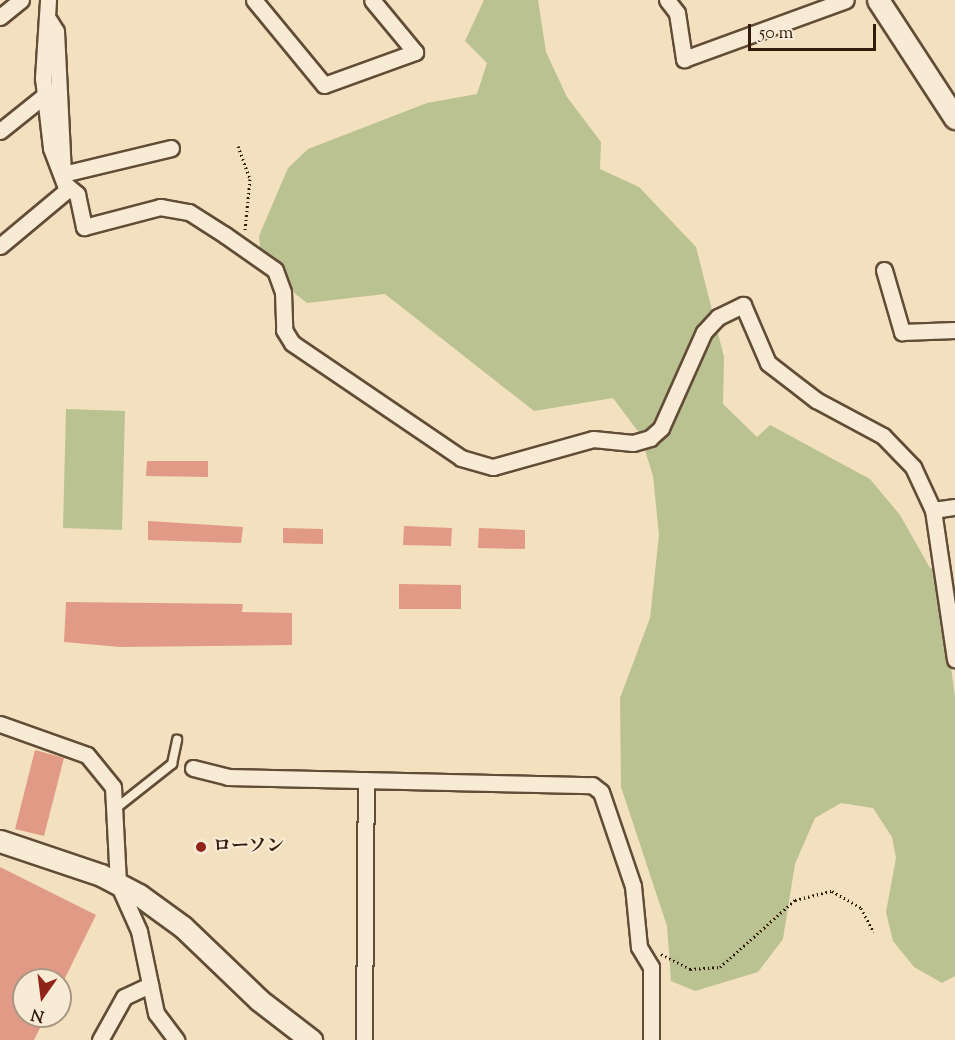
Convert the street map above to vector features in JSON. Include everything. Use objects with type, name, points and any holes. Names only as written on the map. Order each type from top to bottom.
[{"type":"street","points":[[0,17],[21,0]]},
{"type":"street","points":[[0,246],[67,190],[51,148],[45,95],[48,0]]},
{"type":"street","points":[[254,0],[324,85],[415,52],[372,0]]},
{"type":"street","points":[[667,0],[677,14],[684,58],[846,0]]},
{"type":"street","points":[[878,0],[955,118]]},
{"type":"street","points":[[49,20],[56,31],[64,179],[77,194],[84,227],[160,207],[189,212],[274,270],[283,292],[284,330],[292,343],[461,458],[493,467],[592,439],[633,443],[650,438],[661,428],[704,332],[718,317],[743,305],[768,363],[816,400],[883,436],[913,467],[933,510],[955,659]]},
{"type":"street","points":[[0,131],[45,95]]},
{"type":"street","points":[[64,179],[171,148]]},
{"type":"street","points":[[884,270],[902,332],[955,330]]},
{"type":"street","points":[[933,510],[955,507]]},
{"type":"street","points":[[0,724],[87,755],[113,787],[118,884],[139,931],[156,1013],[176,1040]]},
{"type":"street","points":[[193,768],[228,777],[592,785],[601,792],[630,876],[644,956],[651,967],[651,1040]]},
{"type":"street","points":[[364,1040],[366,780]]},
{"type":"street","points":[[0,841],[118,884],[183,927],[259,1000],[311,1040]]},
{"type":"street","points":[[100,1040],[124,997],[150,985]]},
{"type":"lane","points":[[114,810],[172,764],[177,740]]},
{"type":"path","points":[[238,146],[250,179],[243,250]]},
{"type":"path","points":[[644,956],[664,953],[690,969],[720,967],[795,900],[832,891],[861,908],[874,932]]},
{"type":"green space","points":[[484,0],[538,0],[546,52],[567,97],[601,142],[600,169],[639,187],[696,247],[724,357],[723,404],[757,437],[770,425],[870,479],[900,515],[930,568],[938,570],[955,697],[955,976],[942,983],[914,967],[893,941],[886,912],[896,858],[892,837],[873,808],[841,803],[815,818],[795,864],[783,939],[758,972],[695,991],[671,981],[667,926],[621,787],[620,698],[650,618],[659,535],[653,476],[640,434],[613,398],[534,411],[385,294],[307,303],[262,268],[259,236],[288,168],[308,149],[427,103],[477,94],[487,63],[465,41]]},
{"type":"green space","points":[[66,409],[125,411],[122,530],[63,528]]},
{"type":"building","points":[[147,461],[208,461],[208,477],[146,476]]},
{"type":"building","points":[[148,521],[243,527],[241,543],[148,540]]},
{"type":"building","points":[[404,526],[452,528],[451,546],[403,545]]},
{"type":"building","points":[[283,528],[323,529],[323,544],[283,543]]},
{"type":"building","points":[[479,528],[525,530],[525,549],[478,548]]},
{"type":"building","points":[[399,584],[461,585],[461,609],[399,609]]},
{"type":"building","points":[[66,602],[243,604],[242,612],[292,613],[292,645],[120,647],[64,642]]},
{"type":"building","points":[[35,750],[64,758],[44,836],[15,829]]},
{"type":"building","points":[[0,867],[96,915],[70,968],[12,968],[12,1028],[40,1028],[34,1040],[0,1040]]},
{"type":"place","name":"ローソン","points":[[201,847]]}]
